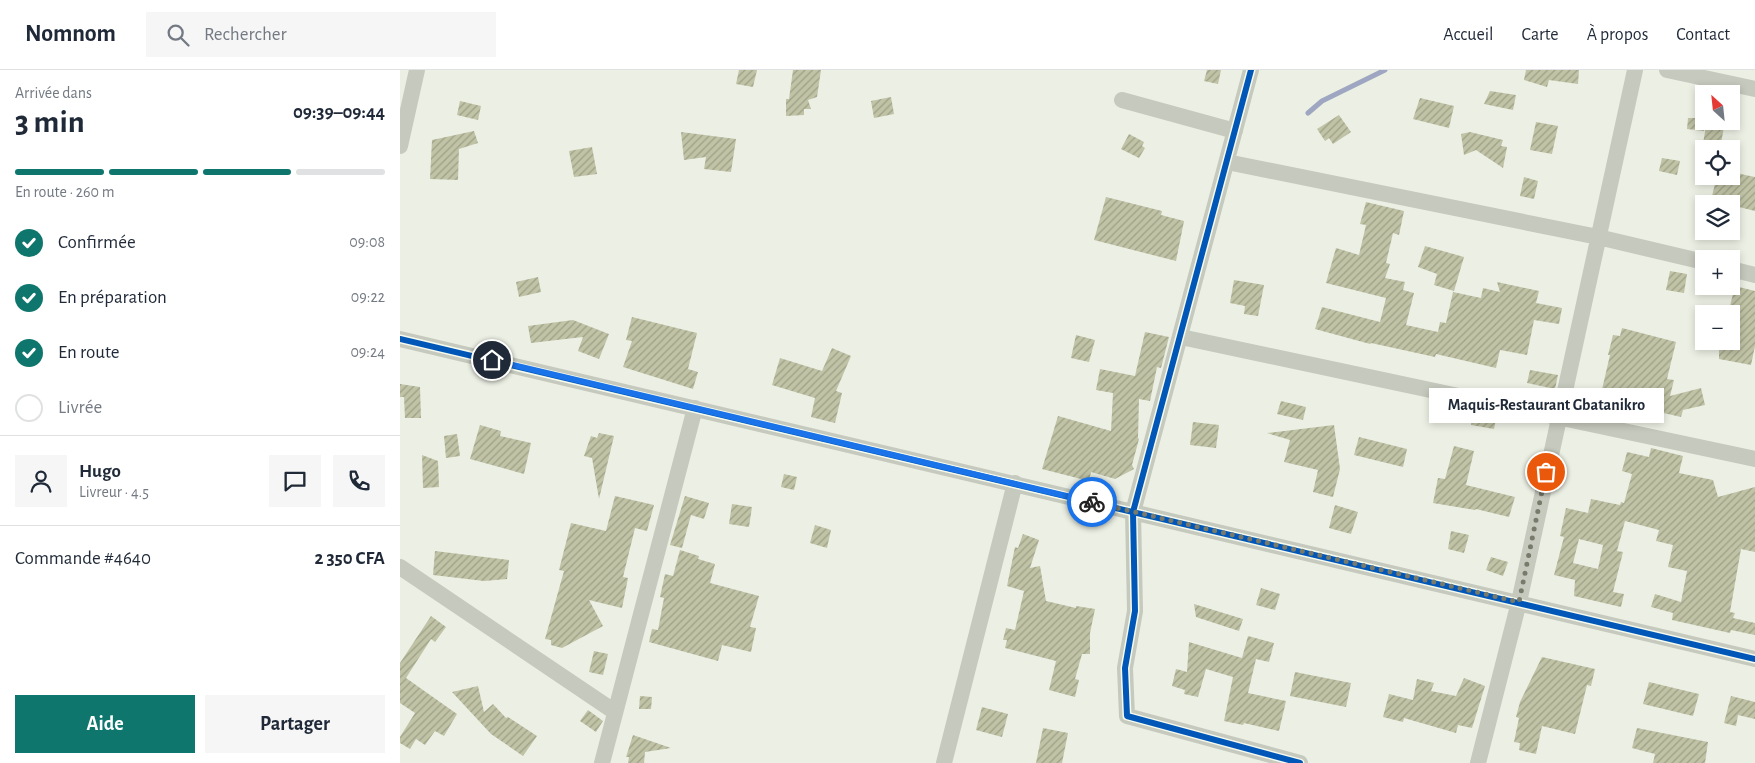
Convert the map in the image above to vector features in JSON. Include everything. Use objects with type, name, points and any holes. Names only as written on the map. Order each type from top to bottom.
[{"type":"street","points":[[400,146],[417,70]]},
{"type":"street","points":[[1251,70],[1133,512],[1135,611],[1125,668],[1127,716],[1300,763]]},
{"type":"street","points":[[1478,763],[1519,602],[1558,416],[1635,70]]},
{"type":"street","points":[[1667,70],[1755,89]]},
{"type":"street","points":[[1122,100],[1235,131]]},
{"type":"street","points":[[1227,162],[1598,237],[1695,260]]},
{"type":"street","points":[[1740,271],[1755,275]]},
{"type":"street","points":[[1181,337],[1755,459]]},
{"type":"street","points":[[400,339],[1755,659]]},
{"type":"street","points":[[602,763],[695,408]]},
{"type":"street","points":[[944,763],[1015,484]]},
{"type":"street","points":[[400,566],[615,712]]},
{"type":"building","points":[[739,70],[757,70],[753,87],[736,84]]},
{"type":"building","points":[[793,70],[821,70],[817,97],[808,100],[811,109],[804,109],[804,115],[786,116],[786,99],[789,99]]},
{"type":"building","points":[[1207,70],[1221,70],[1218,84],[1204,81]]},
{"type":"building","points":[[1526,70],[1579,70],[1578,84],[1549,80],[1547,87],[1524,80]]},
{"type":"building","points":[[1490,91],[1516,95],[1513,110],[1484,104]]},
{"type":"building","points":[[891,97],[894,114],[874,118],[871,101]]},
{"type":"building","points":[[1420,98],[1454,106],[1449,128],[1413,119]]},
{"type":"building","points":[[460,101],[481,106],[478,120],[457,115]]},
{"type":"building","points":[[1339,115],[1351,132],[1333,144],[1329,138],[1325,141],[1317,129]]},
{"type":"building","points":[[1688,118],[1695,118],[1695,130],[1687,129]]},
{"type":"building","points":[[1536,122],[1558,126],[1552,154],[1530,150]]},
{"type":"building","points":[[1705,130],[1723,130],[1722,140],[1704,140]]},
{"type":"building","points":[[474,131],[478,143],[459,149],[458,180],[430,179],[432,140]]},
{"type":"building","points":[[681,132],[736,139],[731,172],[704,169],[706,157],[684,160]]},
{"type":"building","points":[[1470,132],[1503,140],[1501,146],[1507,147],[1503,168],[1476,150],[1464,155],[1461,134]]},
{"type":"building","points":[[1129,134],[1144,142],[1142,146],[1145,148],[1139,158],[1121,149]]},
{"type":"building","points":[[592,147],[597,174],[574,177],[569,151]]},
{"type":"building","points":[[1662,158],[1680,161],[1677,175],[1659,171]]},
{"type":"building","points":[[1740,174],[1755,177],[1755,211],[1740,207],[1740,195],[1712,195],[1715,185],[1740,185]]},
{"type":"building","points":[[1524,177],[1538,181],[1534,199],[1520,196]]},
{"type":"building","points":[[1106,197],[1162,211],[1161,215],[1184,221],[1176,261],[1094,240]]},
{"type":"building","points":[[1366,202],[1404,211],[1399,235],[1393,233],[1386,263],[1390,264],[1385,278],[1405,282],[1403,290],[1414,293],[1406,325],[1438,332],[1440,322],[1446,323],[1453,292],[1481,298],[1483,288],[1500,292],[1497,282],[1539,291],[1536,303],[1562,308],[1559,324],[1534,320],[1527,355],[1500,350],[1496,368],[1436,354],[1435,357],[1370,344],[1315,329],[1322,307],[1380,322],[1386,298],[1326,283],[1336,248],[1359,255],[1366,225],[1360,224]]},
{"type":"building","points":[[1425,246],[1464,257],[1454,291],[1434,285],[1437,274],[1418,267]]},
{"type":"building","points":[[1670,271],[1687,274],[1684,293],[1666,290]]},
{"type":"building","points":[[538,277],[541,292],[519,297],[516,282]]},
{"type":"building","points":[[1234,280],[1264,285],[1258,316],[1244,314],[1245,306],[1230,303]]},
{"type":"building","points":[[1740,287],[1755,291],[1755,346],[1751,365],[1719,359],[1719,350],[1740,350],[1740,305],[1730,305],[1733,295],[1740,295]]},
{"type":"building","points":[[632,317],[697,333],[688,369],[698,372],[693,389],[623,367],[632,341],[626,340]]},
{"type":"building","points":[[573,320],[609,334],[599,359],[578,351],[583,337],[531,343],[528,326]]},
{"type":"building","points":[[1622,328],[1676,342],[1667,379],[1674,380],[1670,396],[1701,388],[1705,405],[1683,410],[1681,417],[1600,398],[1613,335],[1620,336]]},
{"type":"building","points":[[1145,332],[1169,337],[1161,368],[1157,367],[1150,401],[1139,399],[1139,439],[1132,465],[1134,469],[1115,479],[1091,472],[1089,481],[1042,469],[1058,416],[1111,431],[1113,393],[1096,390],[1100,369],[1135,376]]},
{"type":"building","points":[[1076,335],[1095,340],[1089,362],[1071,358]]},
{"type":"building","points":[[832,348],[851,356],[836,391],[842,393],[835,423],[811,417],[815,398],[772,385],[780,358],[822,371]]},
{"type":"building","points":[[1530,370],[1558,375],[1555,389],[1527,383]]},
{"type":"building","points":[[400,384],[420,387],[421,418],[405,418],[404,397],[400,397]]},
{"type":"building","points":[[1281,401],[1306,407],[1303,420],[1277,414]]},
{"type":"building","points":[[1474,410],[1497,414],[1494,429],[1471,425]]},
{"type":"building","points":[[1193,422],[1219,425],[1216,448],[1190,445]]},
{"type":"building","points":[[480,425],[501,431],[500,436],[531,443],[524,474],[470,459]]},
{"type":"building","points":[[1334,425],[1340,469],[1333,497],[1313,492],[1318,470],[1284,462],[1290,440],[1267,433]]},
{"type":"building","points":[[599,433],[614,436],[599,499],[592,458],[584,456],[591,436],[597,438]]},
{"type":"building","points":[[457,434],[460,456],[446,458],[444,436]]},
{"type":"building","points":[[1359,437],[1407,449],[1403,467],[1354,455]]},
{"type":"building","points":[[1454,446],[1474,451],[1466,485],[1515,497],[1509,517],[1476,509],[1433,503],[1438,478],[1445,479]]},
{"type":"building","points":[[1651,448],[1683,456],[1679,473],[1713,480],[1718,497],[1755,487],[1755,552],[1741,549],[1730,612],[1735,613],[1733,618],[1755,623],[1755,635],[1731,630],[1730,633],[1672,620],[1673,613],[1651,607],[1655,594],[1681,602],[1687,571],[1668,567],[1673,545],[1656,541],[1659,530],[1625,521],[1617,551],[1623,552],[1613,592],[1624,594],[1621,607],[1574,596],[1575,580],[1554,575],[1564,537],[1560,536],[1566,508],[1588,513],[1591,499],[1620,505],[1621,502],[1624,503],[1632,474],[1622,471],[1627,452],[1649,457]],"holes":[[[1579,539],[1603,545],[1598,569],[1573,563]]]},
{"type":"building","points":[[422,455],[438,461],[439,487],[423,488]]},
{"type":"building","points":[[784,474],[797,477],[794,490],[781,487]]},
{"type":"building","points":[[615,496],[654,505],[647,531],[635,528],[623,577],[628,578],[622,608],[589,600],[603,626],[562,648],[551,645],[551,640],[545,639],[564,571],[559,570],[571,523],[606,531]]},
{"type":"building","points":[[685,496],[709,503],[704,519],[691,515],[682,548],[670,545]]},
{"type":"building","points":[[732,504],[752,507],[749,527],[729,524]]},
{"type":"building","points":[[1335,505],[1358,512],[1351,534],[1329,528]]},
{"type":"building","points":[[815,525],[831,530],[827,548],[810,543]]},
{"type":"building","points":[[1451,531],[1469,535],[1464,553],[1448,549]]},
{"type":"building","points":[[1023,534],[1039,540],[1030,568],[1040,566],[1046,601],[1076,608],[1076,606],[1095,609],[1090,633],[1090,654],[1082,654],[1075,679],[1079,680],[1075,697],[1049,690],[1056,661],[1005,648],[1007,640],[1003,640],[1006,628],[1015,630],[1024,591],[1007,586],[1015,547],[1018,548]]},
{"type":"building","points":[[680,550],[699,556],[698,559],[715,564],[710,583],[759,596],[750,627],[756,628],[751,652],[722,645],[718,661],[649,642],[652,629],[658,630],[664,598],[660,597],[665,574],[673,576]]},
{"type":"building","points":[[435,551],[509,560],[507,579],[484,581],[433,575]]},
{"type":"building","points":[[1491,557],[1508,562],[1503,576],[1486,570]]},
{"type":"building","points":[[1261,588],[1280,594],[1275,610],[1256,605]]},
{"type":"building","points":[[1194,604],[1243,619],[1239,631],[1196,617]]},
{"type":"building","points":[[431,616],[446,627],[435,642],[431,639],[406,678],[457,714],[444,736],[435,731],[425,745],[416,739],[410,749],[400,743],[400,737],[415,713],[400,703],[400,663]]},
{"type":"building","points":[[1248,636],[1274,643],[1269,662],[1256,659],[1248,693],[1286,701],[1279,731],[1244,723],[1243,725],[1224,721],[1233,677],[1206,669],[1198,697],[1184,694],[1185,690],[1172,686],[1176,669],[1187,672],[1189,642],[1242,658]]},
{"type":"building","points":[[594,651],[608,654],[603,675],[589,672]]},
{"type":"building","points":[[1542,657],[1595,669],[1591,686],[1587,685],[1575,734],[1542,726],[1536,754],[1519,750],[1520,743],[1514,742],[1519,718],[1516,717],[1520,702]]},
{"type":"building","points":[[1295,672],[1351,683],[1346,707],[1290,696]]},
{"type":"building","points":[[1464,678],[1485,686],[1472,728],[1458,725],[1456,733],[1404,718],[1403,722],[1383,717],[1389,694],[1413,700],[1417,679],[1434,683],[1431,691],[1456,696]]},
{"type":"building","points":[[1649,682],[1699,694],[1693,716],[1643,704]]},
{"type":"building","points":[[478,686],[484,712],[493,704],[506,718],[508,717],[537,736],[523,756],[491,734],[452,692]]},
{"type":"building","points":[[640,696],[652,697],[651,709],[639,709]]},
{"type":"building","points":[[1731,696],[1755,702],[1755,719],[1738,715],[1736,726],[1724,723]]},
{"type":"building","points":[[982,707],[1008,714],[1002,737],[976,730]]},
{"type":"building","points":[[588,710],[603,721],[596,732],[580,721]]},
{"type":"building","points":[[1043,728],[1068,733],[1062,763],[1036,763]]},
{"type":"building","points":[[1637,728],[1708,742],[1705,763],[1653,763],[1655,754],[1632,748]]},
{"type":"building","points":[[633,735],[671,748],[645,752],[644,763],[628,763],[629,757],[626,757]]},
{"type":"waterway","points":[[1308,113],[1322,101],[1385,70]]},
{"type":"cycle path","points":[[1251,70],[1133,512],[1135,611],[1125,668],[1127,716],[1300,763]]},
{"type":"cycle path","points":[[400,339],[1755,659]]},
{"type":"way so far","points":[[1092,502],[1519,602],[1546,472]]},
{"type":"place","name":"Maquis-Restaurant Gbatanikro","points":[[1546,472]]},
{"type":"route","points":[[492,360],[1092,502]]}]
